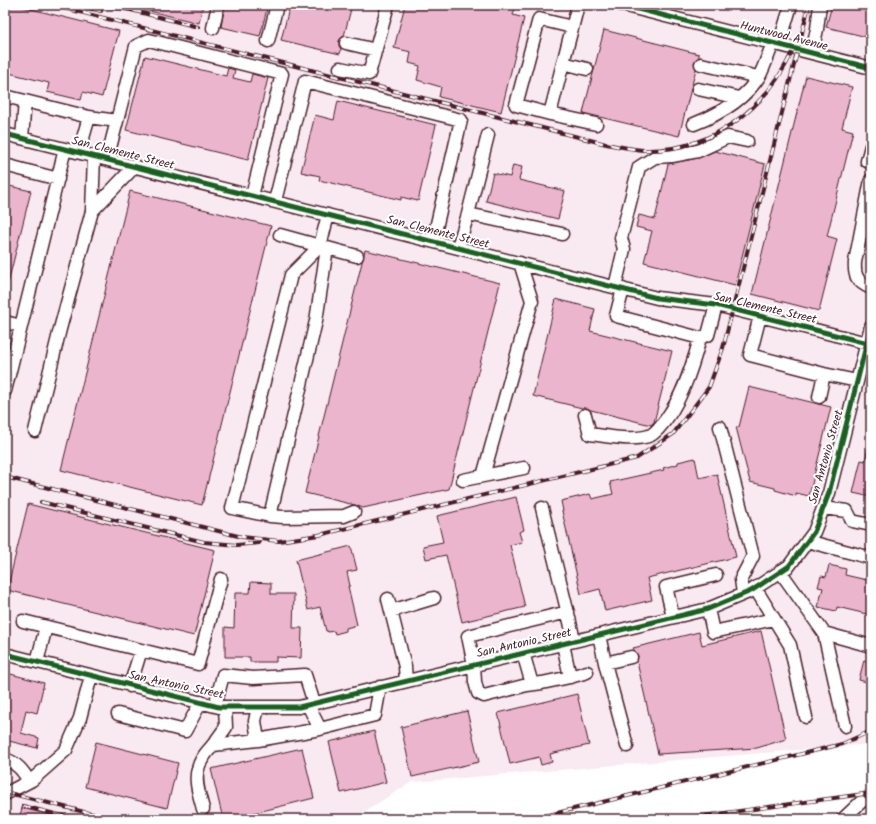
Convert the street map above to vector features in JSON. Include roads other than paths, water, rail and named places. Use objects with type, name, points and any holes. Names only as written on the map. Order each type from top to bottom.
[{"type":"street","points":[[213,28],[218,5]]},
{"type":"street","points":[[268,41],[276,5]]},
{"type":"street","points":[[340,68],[369,74],[388,5]]},
{"type":"street","points":[[550,114],[578,5]]},
{"type":"street","name":"Huntwood Avenue","points":[[622,5],[871,68]]},
{"type":"street","points":[[694,124],[712,117],[748,92],[776,44],[791,5]]},
{"type":"street","points":[[812,53],[818,29],[820,5]]},
{"type":"street","points":[[572,27],[539,19],[516,105],[596,124]]},
{"type":"street","points":[[107,159],[136,46],[149,40],[282,74],[252,196]]},
{"type":"street","points":[[346,43],[376,50]]},
{"type":"street","points":[[563,63],[588,69]]},
{"type":"street","points":[[701,64],[758,77]]},
{"type":"street","points":[[275,202],[305,81],[313,82],[461,120],[433,241]]},
{"type":"street","points":[[698,89],[739,98]]},
{"type":"street","points":[[5,96],[89,117],[117,121]]},
{"type":"street","points":[[22,138],[25,101]]},
{"type":"street","points":[[79,152],[89,117]]},
{"type":"street","name":"San Clemente Street","points":[[5,134],[657,298],[716,305],[867,342]]},
{"type":"street","points":[[458,247],[488,135]]},
{"type":"street","points":[[716,305],[708,335],[700,338],[616,316],[624,249],[621,238],[639,167],[655,157],[672,156],[698,151],[728,137],[747,141]]},
{"type":"street","points":[[871,146],[867,162],[871,162]]},
{"type":"street","points":[[5,390],[66,149]]},
{"type":"street","points":[[35,432],[60,329],[92,211],[94,156]]},
{"type":"street","points":[[5,165],[58,179]]},
{"type":"street","points":[[92,211],[135,166]]},
{"type":"street","points":[[871,180],[854,272],[862,284],[871,288]]},
{"type":"street","points":[[468,214],[562,234]]},
{"type":"street","points":[[270,516],[316,321],[323,247],[328,215]]},
{"type":"street","points":[[280,236],[357,256]]},
{"type":"street","points":[[323,247],[291,275],[232,508],[282,517],[344,516],[354,512]]},
{"type":"street","points":[[483,476],[532,301],[520,263]]},
{"type":"street","points":[[760,316],[750,356],[824,374],[857,380]]},
{"type":"street","points":[[5,322],[21,326]]},
{"type":"street","name":"San Antonio Street","points":[[5,654],[130,686],[220,706],[299,707],[708,609],[755,588],[789,566],[814,532],[829,493],[871,326]]},
{"type":"street","points":[[585,416],[590,434],[635,438],[652,434],[667,420],[677,401],[695,358],[700,338]]},
{"type":"street","points":[[819,397],[824,374]]},
{"type":"street","points":[[720,428],[753,556],[741,579],[743,594]]},
{"type":"street","points":[[463,480],[524,468]]},
{"type":"street","points":[[542,508],[568,612],[570,677]]},
{"type":"street","points":[[824,508],[847,511],[852,521],[871,526]]},
{"type":"street","points":[[807,541],[871,558]]},
{"type":"street","points":[[780,571],[824,633],[845,726]]},
{"type":"street","points":[[673,618],[666,587],[716,575]]},
{"type":"street","points":[[23,621],[198,664],[221,579]]},
{"type":"street","points":[[755,588],[790,645],[806,717]]},
{"type":"street","points":[[406,681],[405,667],[390,605],[434,598]]},
{"type":"street","points":[[708,609],[713,632],[774,620]]},
{"type":"street","points":[[568,612],[468,636],[478,693],[484,696],[587,672]]},
{"type":"street","points":[[37,662],[46,627]]},
{"type":"street","points":[[824,633],[871,646]]},
{"type":"street","points":[[599,635],[605,663],[628,746]]},
{"type":"street","points":[[130,686],[141,650]]},
{"type":"street","points":[[523,653],[532,684]]},
{"type":"street","points":[[605,663],[631,657]]},
{"type":"street","points":[[203,809],[198,791],[197,769],[203,758],[226,727],[220,706],[223,674],[253,678],[305,674],[311,704],[320,729]]},
{"type":"street","points":[[5,794],[29,781],[66,750],[80,718],[91,676]]},
{"type":"street","points":[[213,744],[258,740],[320,729],[375,715],[380,688]]},
{"type":"street","points":[[118,714],[185,731],[201,702]]},
{"type":"street","points":[[258,707],[255,721],[258,740]]},
{"type":"street","points":[[5,759],[11,761],[22,770],[29,781]]},
{"type":"street","points":[[843,819],[861,802]]},
{"type":"tunnel","points":[[861,802],[871,792]]},
{"type":"railway","points":[[52,5],[602,143],[644,150],[669,149],[692,143],[714,134],[734,122],[753,107],[769,90],[783,70],[794,48]]},
{"type":"railway","points":[[78,5],[101,11]]},
{"type":"railway","points":[[102,5],[131,10],[198,27]]},
{"type":"railway","points":[[5,477],[242,537],[279,541],[319,535],[637,458],[673,434],[709,387],[723,348],[809,5]]},
{"type":"railway","points":[[41,502],[204,542],[237,545],[259,543]]},
{"type":"railway","points":[[532,819],[842,744],[871,731]]},
{"type":"railway","points":[[5,792],[112,819]]},
{"type":"railway","points":[[681,819],[871,793]]},
{"type":"railway","points":[[23,806],[75,819]]}]
